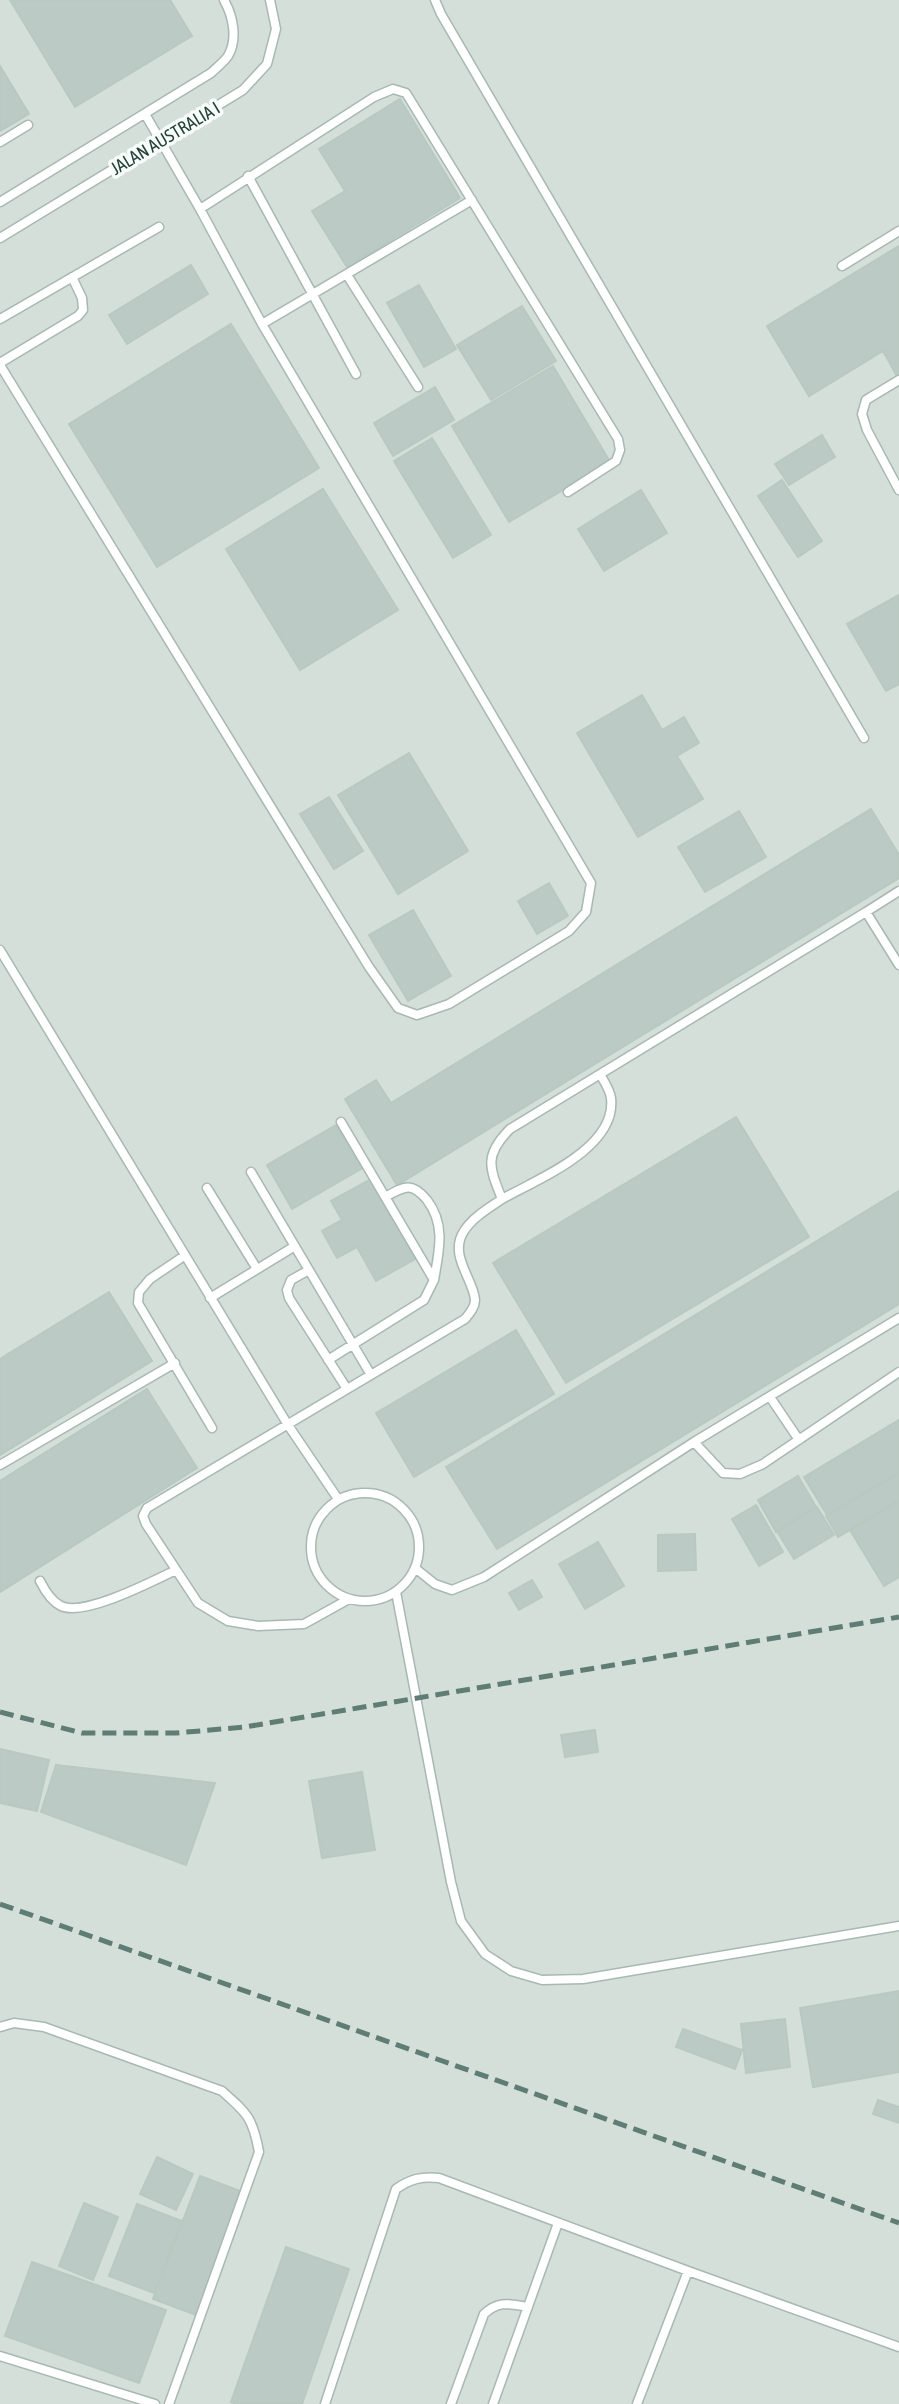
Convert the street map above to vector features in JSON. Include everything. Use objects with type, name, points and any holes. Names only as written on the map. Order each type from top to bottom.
[{"type":"lane","name":"JALAN AUSTRALIA I","points":[[1,198],[211,73],[228,55],[234,37],[230,11],[224,0]]},
{"type":"lane","name":"JALAN AUSTRALIA I","points":[[0,238],[243,90],[267,64],[276,29],[270,0]]},
{"type":"lane","points":[[435,0],[864,738]]},
{"type":"lane","points":[[200,209],[374,97],[393,89],[407,93],[618,439],[620,450],[616,461],[568,492]]},
{"type":"lane","points":[[72,277],[82,298],[83,310],[78,316],[0,364],[369,967],[398,1007],[417,1015],[449,1004],[569,931],[586,912],[591,883],[262,324],[145,114]]},
{"type":"lane","points":[[0,142],[28,125]]},
{"type":"lane","points":[[248,176],[356,374]]},
{"type":"lane","points":[[262,324],[472,200]]},
{"type":"lane","points":[[0,318],[159,227]]},
{"type":"lane","points":[[842,266],[899,230]]},
{"type":"lane","points":[[347,275],[418,387]]},
{"type":"lane","points":[[899,380],[866,400],[862,414],[867,430],[899,490]]},
{"type":"lane","points":[[502,1199],[493,1176],[492,1153],[497,1142],[510,1129],[899,891]]},
{"type":"lane","points":[[866,912],[899,965]]},
{"type":"lane","points":[[0,950],[288,1425],[338,1499]]},
{"type":"lane","points":[[349,1600],[304,1624],[258,1626],[228,1621],[198,1603],[143,1516],[147,1508],[465,1319],[472,1311],[475,1300],[462,1269],[459,1250],[462,1233],[478,1215],[588,1150],[601,1137],[611,1112],[611,1097],[600,1074]]},
{"type":"lane","points":[[341,1122],[434,1280]]},
{"type":"lane","points":[[251,1172],[371,1375]]},
{"type":"lane","points":[[328,1360],[424,1300],[434,1280],[441,1244],[436,1216],[420,1192],[412,1187],[403,1188],[385,1197]]},
{"type":"lane","points":[[207,1188],[257,1269]]},
{"type":"lane","points":[[210,1298],[295,1246]]},
{"type":"lane","points":[[184,1256],[150,1279],[139,1292],[138,1303],[176,1363],[212,1428]]},
{"type":"lane","points":[[309,1270],[291,1280],[287,1290],[289,1298],[346,1390]]},
{"type":"lane","points":[[415,1568],[435,1584],[452,1590],[484,1577],[694,1442],[899,1318]]},
{"type":"lane","points":[[0,1465],[176,1363]]},
{"type":"lane","points":[[694,1442],[723,1473],[740,1474],[763,1464],[899,1372]]},
{"type":"lane","points":[[769,1397],[799,1440]]},
{"type":"lane","points":[[371,1493],[387,1497],[401,1506],[412,1520],[418,1535],[419,1552],[415,1568],[396,1592],[378,1600],[349,1600],[333,1592],[320,1578],[312,1562],[310,1544],[314,1526],[324,1511],[338,1499],[371,1493]]},
{"type":"lane","points":[[40,1581],[47,1594],[62,1606],[76,1609],[114,1598],[176,1570]]},
{"type":"lane","points":[[396,1592],[451,1882],[461,1921],[485,1954],[511,1971],[542,1980],[583,1979],[899,1926]]},
{"type":"lane","points":[[0,2027],[14,2023],[44,2026],[222,2091],[245,2111],[255,2128],[259,2152],[169,2404]]},
{"type":"lane","points":[[325,2404],[396,2189],[415,2179],[426,2177],[439,2178],[899,2347]]},
{"type":"lane","points":[[494,2404],[558,2223]]},
{"type":"lane","points":[[636,2404],[688,2271]]},
{"type":"lane","points":[[451,2404],[484,2314],[493,2306],[506,2303],[528,2307]]},
{"type":"lane","points":[[0,2356],[155,2404]]},
{"type":"shaded area","points":[[0,0],[899,0],[899,2404],[0,2404]]},
{"type":"building","points":[[10,0],[170,0],[192,36],[75,107]]},
{"type":"building","points":[[0,66],[29,114],[0,131]]},
{"type":"building","points":[[400,99],[460,198],[347,267],[312,211],[345,191],[319,149]]},
{"type":"building","points":[[899,246],[899,375],[897,376],[883,351],[809,396],[767,326]]},
{"type":"building","points":[[191,265],[208,294],[127,344],[109,315]]},
{"type":"building","points":[[419,285],[456,349],[424,367],[387,303]]},
{"type":"building","points":[[522,306],[556,361],[491,400],[457,345]]},
{"type":"building","points":[[231,324],[319,468],[157,567],[69,424]]},
{"type":"building","points":[[553,366],[610,462],[509,522],[452,426]]},
{"type":"building","points":[[435,387],[454,420],[393,456],[374,423]]},
{"type":"building","points":[[822,435],[835,457],[789,485],[775,464]]},
{"type":"building","points":[[432,438],[491,535],[453,558],[394,461]]},
{"type":"building","points":[[782,480],[822,541],[798,557],[758,496]]},
{"type":"building","points":[[323,489],[398,610],[300,670],[226,549]]},
{"type":"building","points":[[641,490],[667,533],[604,571],[578,529]]},
{"type":"building","points":[[899,595],[899,684],[886,691],[847,624]]},
{"type":"building","points":[[642,695],[662,730],[684,717],[699,743],[677,756],[703,799],[638,837],[577,733]]},
{"type":"building","points":[[409,753],[468,851],[398,894],[338,795]]},
{"type":"building","points":[[329,797],[363,851],[334,869],[300,814]]},
{"type":"building","points":[[871,809],[899,855],[899,878],[397,1185],[345,1099],[376,1080],[391,1103]]},
{"type":"building","points":[[739,811],[766,857],[705,892],[678,847]]},
{"type":"building","points":[[549,883],[568,916],[537,934],[518,901]]},
{"type":"building","points":[[413,910],[451,976],[408,1001],[369,935]]},
{"type":"building","points":[[736,1117],[809,1237],[566,1383],[493,1263]]},
{"type":"building","points":[[336,1125],[361,1169],[292,1209],[267,1165]]},
{"type":"building","points":[[371,1179],[415,1259],[376,1281],[357,1247],[337,1258],[322,1231],[342,1220],[331,1201]]},
{"type":"building","points":[[899,1191],[899,1304],[497,1549],[446,1467]]},
{"type":"building","points":[[109,1292],[152,1361],[0,1455],[0,1359]]},
{"type":"building","points":[[516,1330],[554,1394],[414,1477],[376,1413]]},
{"type":"building","points":[[147,1389],[197,1468],[0,1592],[0,1481]]},
{"type":"building","points":[[899,1420],[899,1472],[827,1515],[804,1477]]},
{"type":"building","points":[[899,1473],[899,1500],[838,1537],[826,1516]]},
{"type":"building","points":[[798,1476],[816,1507],[776,1532],[758,1500]]},
{"type":"building","points":[[899,1501],[899,1577],[884,1586],[850,1530]]},
{"type":"building","points":[[756,1505],[783,1552],[759,1566],[732,1519]]},
{"type":"building","points":[[817,1507],[834,1535],[794,1559],[777,1531]]},
{"type":"building","points":[[695,1534],[696,1570],[658,1571],[658,1535]]},
{"type":"building","points":[[598,1542],[624,1586],[585,1609],[559,1564]]},
{"type":"building","points":[[532,1580],[542,1597],[519,1610],[509,1593]]},
{"type":"building","points":[[595,1730],[598,1752],[565,1757],[561,1735]]},
{"type":"building","points":[[0,1749],[49,1760],[37,1811],[0,1803]]},
{"type":"building","points":[[56,1765],[215,1783],[186,1865],[41,1812]]},
{"type":"building","points":[[362,1772],[375,1850],[322,1858],[309,1781]]},
{"type":"building","points":[[899,1991],[899,2072],[813,2087],[800,2008]]},
{"type":"building","points":[[785,2019],[790,2067],[746,2073],[741,2024]]},
{"type":"building","points":[[683,2029],[742,2050],[735,2069],[676,2047]]},
{"type":"building","points":[[878,2100],[899,2107],[899,2123],[873,2114]]},
{"type":"building","points":[[157,2157],[193,2174],[176,2210],[140,2194]]},
{"type":"building","points":[[200,2176],[243,2192],[196,2315],[153,2299]]},
{"type":"building","points":[[84,2203],[118,2217],[93,2280],[59,2266]]},
{"type":"building","points":[[137,2204],[182,2221],[154,2293],[109,2276]]},
{"type":"building","points":[[286,2247],[349,2269],[302,2404],[236,2404],[231,2402]]},
{"type":"building","points":[[32,2262],[166,2310],[139,2383],[5,2336]]},
{"type":"railway","points":[[0,1712],[82,1733],[176,1733],[245,1727],[899,1617]]},
{"type":"railway","points":[[0,1904],[899,2223]]}]
